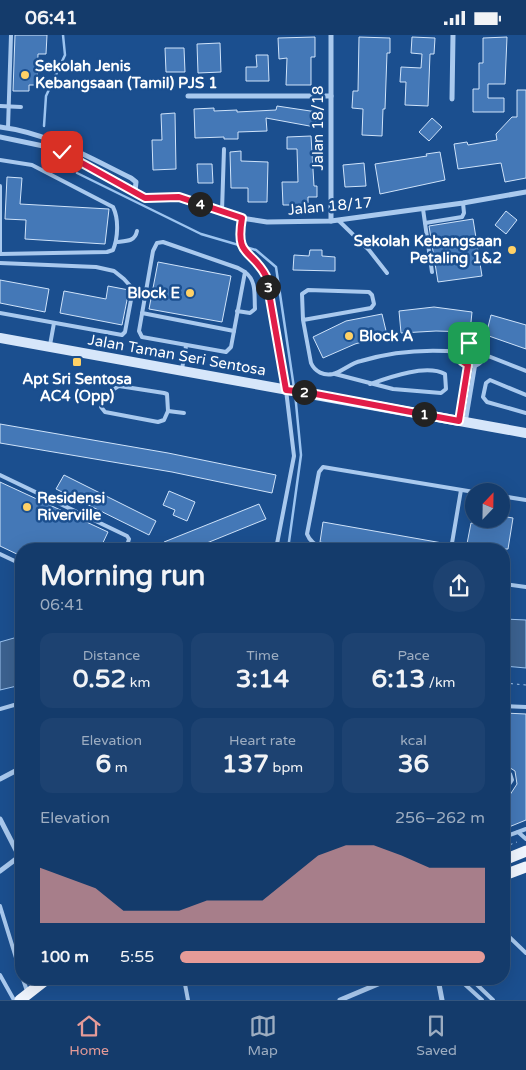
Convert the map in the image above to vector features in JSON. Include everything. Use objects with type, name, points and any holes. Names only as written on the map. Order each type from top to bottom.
[{"type":"main road","name":"Jalan Taman Seri Sentosa","points":[[0,338],[526,433]]},
{"type":"main road","points":[[510,858],[526,851]]},
{"type":"main road","points":[[510,873],[526,867]]},
{"type":"main road","points":[[27,998],[41,985]]},
{"type":"street","name":"Jalan 18/18","points":[[330,35],[331,221]]},
{"type":"street","points":[[452,99],[453,35]]},
{"type":"street","points":[[188,96],[331,96]]},
{"type":"street","points":[[0,127],[31,132],[64,145],[131,178],[137,185],[137,192]]},
{"type":"street","name":"Jalan 18/17","points":[[0,137],[31,142],[62,152],[150,198],[179,197],[242,218],[272,223],[331,221],[423,209],[526,192]]},
{"type":"street","points":[[62,152],[64,145]]},
{"type":"street","points":[[0,779],[15,771]]},
{"type":"street","points":[[0,819],[15,847]]},
{"type":"street","points":[[0,871],[15,860]]},
{"type":"street","points":[[340,1000],[376,985]]},
{"type":"street","points":[[439,985],[441,1000]]},
{"type":"lane","points":[[8,128],[11,35]]},
{"type":"lane","points":[[0,106],[21,107]]},
{"type":"lane","points":[[222,211],[224,149]]},
{"type":"lane","points":[[0,160],[32,165],[113,207],[116,214],[116,242],[113,250],[107,252],[0,254],[0,186]]},
{"type":"lane","points":[[425,223],[462,217],[464,213],[463,203]]},
{"type":"lane","points":[[423,209],[432,272]]},
{"type":"lane","points":[[242,218],[240,238],[243,250],[261,266],[266,276],[286,390],[294,456],[277,543]]},
{"type":"lane","points":[[338,220],[369,250],[387,273]]},
{"type":"lane","points":[[116,242],[132,240],[136,236],[137,231]]},
{"type":"lane","points":[[237,311],[250,313],[254,309],[254,282],[251,277],[238,268],[163,242],[158,243],[153,251],[139,331],[142,337],[226,352],[231,347],[237,311],[245,273]]},
{"type":"lane","points":[[0,263],[96,267],[114,271],[133,289],[125,332],[122,335],[0,313]]},
{"type":"lane","points":[[303,320],[371,308],[374,304],[372,295],[369,292],[308,290],[302,294],[303,320],[313,368],[325,374],[334,374],[370,384],[393,389],[440,393],[446,389],[445,374],[436,369],[394,375],[370,384]]},
{"type":"lane","points":[[142,313],[234,331]]},
{"type":"lane","points":[[50,347],[54,323]]},
{"type":"lane","points":[[471,343],[479,345],[483,354],[481,362],[475,365],[468,365],[462,361],[460,351],[465,345],[471,343]]},
{"type":"lane","points":[[182,371],[186,345]]},
{"type":"lane","points":[[334,374],[360,361],[386,355],[433,349],[460,351]]},
{"type":"lane","points":[[483,354],[526,371]]},
{"type":"lane","points":[[462,421],[468,365]]},
{"type":"lane","points":[[462,421],[475,365]]},
{"type":"lane","points":[[526,395],[490,379],[486,383],[483,397],[486,402],[526,413]]},
{"type":"lane","points":[[119,386],[167,394],[168,411],[164,420],[158,422],[104,412],[101,407],[114,388],[119,386]]},
{"type":"lane","points":[[168,411],[184,413]]},
{"type":"lane","points":[[313,543],[307,534],[319,472],[323,467],[465,491]]},
{"type":"lane","points":[[0,475],[127,536],[129,539],[128,543]]},
{"type":"lane","points":[[452,543],[461,490]]},
{"type":"lane","points":[[510,497],[526,500]]},
{"type":"lane","points":[[0,554],[15,561]]},
{"type":"lane","points":[[510,585],[526,587]]},
{"type":"lane","points":[[0,709],[15,705]]},
{"type":"lane","points":[[510,706],[526,707]]},
{"type":"lane","points":[[510,835],[526,829]]},
{"type":"lane","points":[[518,832],[526,839]]},
{"type":"lane","points":[[0,906],[15,954]]},
{"type":"lane","points":[[510,938],[526,953]]},
{"type":"lane","points":[[0,975],[14,1000]]},
{"type":"lane","points":[[24,985],[27,998]]},
{"type":"lane","points":[[185,985],[188,1000]]},
{"type":"lane","points":[[466,985],[482,1000]]},
{"type":"lane","points":[[477,985],[493,1000]]},
{"type":"path","points":[[510,684],[526,685]]},
{"type":"path","points":[[510,845],[517,842]]},
{"type":"water","points":[[510,619],[526,620],[526,668],[510,667]]},
{"type":"water","points":[[15,638],[15,686],[0,690],[0,642]]},
{"type":"building","points":[[15,35],[47,35],[46,54],[38,54],[37,85],[29,85],[29,91],[13,91]]},
{"type":"building","points":[[315,37],[315,57],[311,57],[311,85],[286,85],[287,58],[279,59],[278,38]]},
{"type":"building","points":[[359,37],[390,38],[390,53],[387,53],[382,136],[362,135],[363,109],[352,108],[353,91],[358,91]]},
{"type":"building","points":[[412,37],[435,38],[434,54],[430,54],[428,106],[405,105],[406,82],[400,82],[401,67],[421,68],[422,54],[411,53]]},
{"type":"building","points":[[507,37],[505,84],[488,84],[488,98],[504,98],[504,112],[473,112],[473,89],[479,89],[479,63],[483,63],[483,38]]},
{"type":"building","points":[[220,43],[221,72],[198,73],[197,44]]},
{"type":"building","points":[[165,48],[184,48],[185,72],[166,72]]},
{"type":"building","points":[[256,55],[268,55],[269,81],[246,81],[246,67],[257,67]]},
{"type":"building","points":[[517,90],[526,90],[526,178],[505,182],[501,163],[458,169],[454,144],[467,142],[468,145],[497,140],[496,134],[512,117],[517,117]]},
{"type":"building","points":[[277,106],[317,112],[315,127],[266,118],[267,131],[238,132],[238,139],[224,139],[224,137],[195,138],[194,109],[214,108],[214,111],[237,110],[237,112],[276,110]]},
{"type":"building","points":[[175,113],[176,169],[153,170],[152,140],[162,140],[161,114]]},
{"type":"building","points":[[432,118],[442,127],[429,141],[419,132]]},
{"type":"building","points":[[311,136],[314,186],[317,186],[317,197],[308,197],[308,209],[300,210],[299,205],[283,205],[282,182],[298,182],[297,149],[287,149],[287,137]]},
{"type":"building","points":[[241,151],[241,161],[268,162],[267,202],[248,202],[248,188],[231,188],[230,152]]},
{"type":"building","points":[[440,152],[445,180],[380,194],[375,164],[427,156],[426,154]]},
{"type":"building","points":[[364,163],[366,186],[345,187],[343,165]]},
{"type":"building","points":[[197,164],[212,164],[213,183],[198,183]]},
{"type":"building","points":[[7,177],[22,178],[20,204],[109,209],[105,244],[25,239],[26,220],[5,219]]},
{"type":"building","points":[[506,211],[517,220],[506,234],[495,225]]},
{"type":"building","points":[[473,219],[482,276],[438,282],[429,226]]},
{"type":"building","points":[[310,250],[322,250],[322,256],[335,257],[335,271],[293,270],[294,255],[309,256]]},
{"type":"building","name":"Block E","points":[[158,262],[231,276],[222,322],[149,309]]},
{"type":"building","points":[[0,280],[49,289],[45,312],[0,303]]},
{"type":"building","points":[[108,286],[129,290],[122,325],[60,313],[64,291],[106,299]]},
{"type":"building","points":[[434,307],[472,312],[470,332],[401,333],[399,311]]},
{"type":"building","name":"Block A","points":[[382,314],[387,335],[355,344],[323,358],[313,337],[346,321]]},
{"type":"building","points":[[491,315],[526,325],[526,349],[486,335]]},
{"type":"building","points":[[0,424],[168,453],[276,475],[272,493],[172,472],[0,443]]},
{"type":"building","points":[[64,475],[156,521],[149,535],[56,489]]},
{"type":"building","name":"Residensi Riverville","points":[[0,482],[108,532],[103,543],[15,543],[15,553],[0,546]]},
{"type":"building","points":[[169,491],[195,502],[187,521],[173,515],[175,510],[163,505]]},
{"type":"building","points":[[259,504],[266,519],[207,543],[164,542]]},
{"type":"building","points":[[510,518],[513,518],[509,543],[467,543],[470,528],[510,528]]},
{"type":"building","points":[[323,522],[442,543],[326,543],[320,542]]},
{"type":"building","points":[[510,713],[526,714],[526,820],[510,827],[510,795],[517,784],[515,771],[510,768]]},
{"type":"waterway","points":[[44,126],[46,96],[65,55],[63,35]]},
{"type":"waterway","points":[[77,173],[201,234],[256,250],[276,267],[294,388]]},
{"type":"waterway","points":[[289,543],[301,455],[295,393]]},
{"type":"place","name":"Sekolah Jenis Kebangsaan (Tamil) PJS 1","points":[[25,75]]},
{"type":"place","name":"Sekolah Kebangsaan Petaling 1&2","points":[[512,250]]},
{"type":"place","name":"Block E","points":[[190,293]]},
{"type":"place","name":"Block A","points":[[349,336]]},
{"type":"place","name":"Apt Sri Sentosa AC4 (Opp)","points":[[77,362]]},
{"type":"place","name":"Residensi Riverville","points":[[27,507]]},
{"type":"route","points":[[62,152],[145,198],[179,197],[242,218],[239,233],[243,250],[261,266],[266,276],[286,390],[459,421],[468,365],[462,361],[460,351],[469,343]]}]
